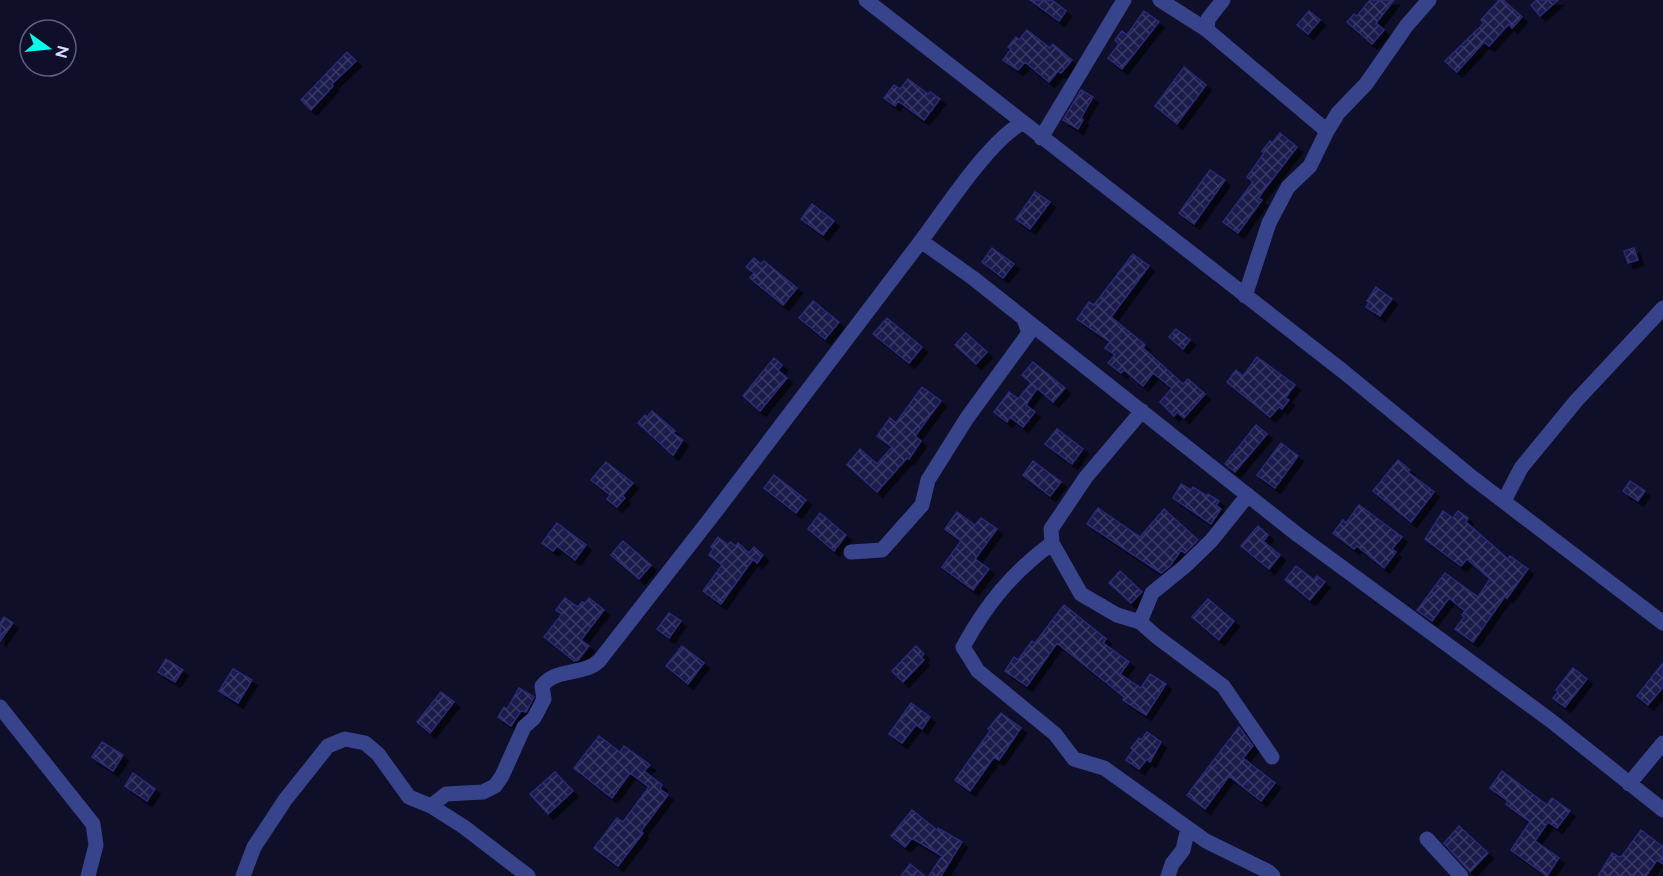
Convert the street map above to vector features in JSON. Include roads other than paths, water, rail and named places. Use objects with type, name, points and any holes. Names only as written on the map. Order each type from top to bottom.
[{"type":"street","points":[[866,0],[1344,372],[1504,501],[1663,623]]},
{"type":"street","points":[[1041,138],[1124,0]]},
{"type":"street","points":[[1160,0],[1207,30],[1327,131]]},
{"type":"street","points":[[1207,30],[1208,19],[1223,0]]},
{"type":"street","points":[[1245,296],[1269,223],[1288,187],[1310,166],[1338,113],[1366,84],[1407,25],[1429,0]]},
{"type":"street","points":[[431,806],[447,794],[483,792],[495,786],[525,727],[534,718],[544,699],[542,686],[554,675],[593,666],[599,661],[706,525],[965,181],[999,141],[1022,123]]},
{"type":"street","points":[[921,241],[1142,411],[1298,535],[1550,720],[1663,810]]},
{"type":"street","points":[[1504,501],[1521,468],[1576,401],[1663,308]]},
{"type":"street","points":[[851,552],[882,550],[922,505],[928,480],[967,418],[1029,333],[1024,319]]},
{"type":"street","points":[[1142,411],[1086,477],[1051,529],[1052,543],[1081,594],[1117,615],[1140,622],[1223,686],[1272,757]]},
{"type":"street","points":[[1140,622],[1152,593],[1211,541],[1248,495]]},
{"type":"street","points":[[1052,543],[1023,564],[975,624],[963,647],[978,671],[1055,734],[1074,759],[1104,768],[1206,841],[1273,876]]},
{"type":"street","points":[[0,707],[93,824],[96,845],[88,876]]},
{"type":"street","points":[[243,876],[254,847],[285,800],[328,746],[345,739],[365,743],[378,754],[409,797],[431,806],[464,827],[528,876]]},
{"type":"street","points":[[1629,784],[1663,743]]},
{"type":"street","points":[[1168,876],[1172,864],[1183,850],[1188,828]]},
{"type":"street","points":[[1426,839],[1461,876]]}]
